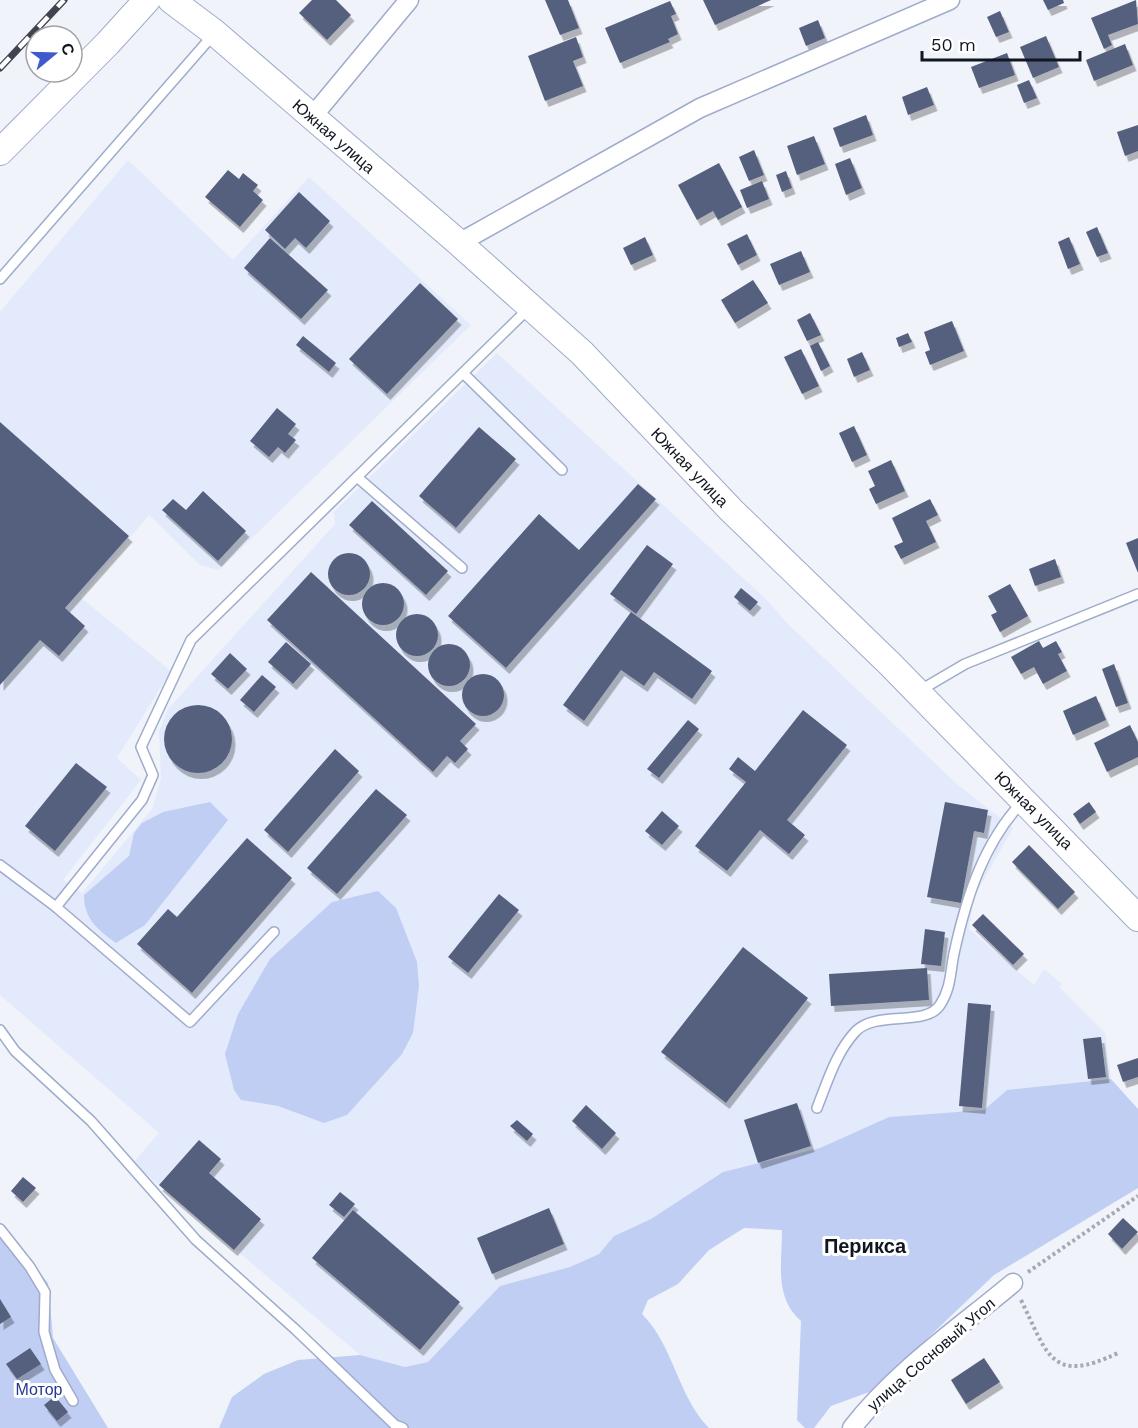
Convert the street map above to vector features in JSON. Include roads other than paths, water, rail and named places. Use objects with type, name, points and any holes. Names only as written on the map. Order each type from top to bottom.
[{"type":"street","points":[[0,152],[108,43],[147,0]]},
{"type":"street","name":"Южная улица","points":[[171,0],[217,36],[459,243],[582,353],[731,510],[918,692],[1138,918]]},
{"type":"street","points":[[312,117],[409,0]]},
{"type":"street","points":[[459,243],[700,108],[950,0]]},
{"type":"street","name":"улица Сосновый Угол","points":[[852,1428],[910,1369],[1013,1283]]},
{"type":"lane","points":[[0,279],[217,36]]},
{"type":"lane","points":[[56,906],[142,800],[153,775],[141,747],[191,640],[531,307]]},
{"type":"lane","points":[[463,373],[562,470]]},
{"type":"lane","points":[[357,477],[462,568]]},
{"type":"lane","points":[[918,692],[965,664],[1138,594]]},
{"type":"lane","points":[[817,1108],[840,1052],[857,1030],[877,1019],[928,1014],[938,1008],[949,990],[954,951],[975,874],[1003,823],[1024,800]]},
{"type":"lane","points":[[0,865],[56,906],[190,1022],[274,932]]},
{"type":"lane","points":[[0,1030],[15,1051],[91,1121],[196,1240],[296,1330],[395,1425],[403,1428]]},
{"type":"lane","points":[[0,1229],[30,1267],[45,1292],[44,1332],[54,1370],[74,1401]]},
{"type":"railway","points":[[0,68],[64,0]]},
{"type":"district","name":"Перикса","points":[[865,1246]]},
{"type":"park label","name":"Мотор","points":[[39,1389]]}]
